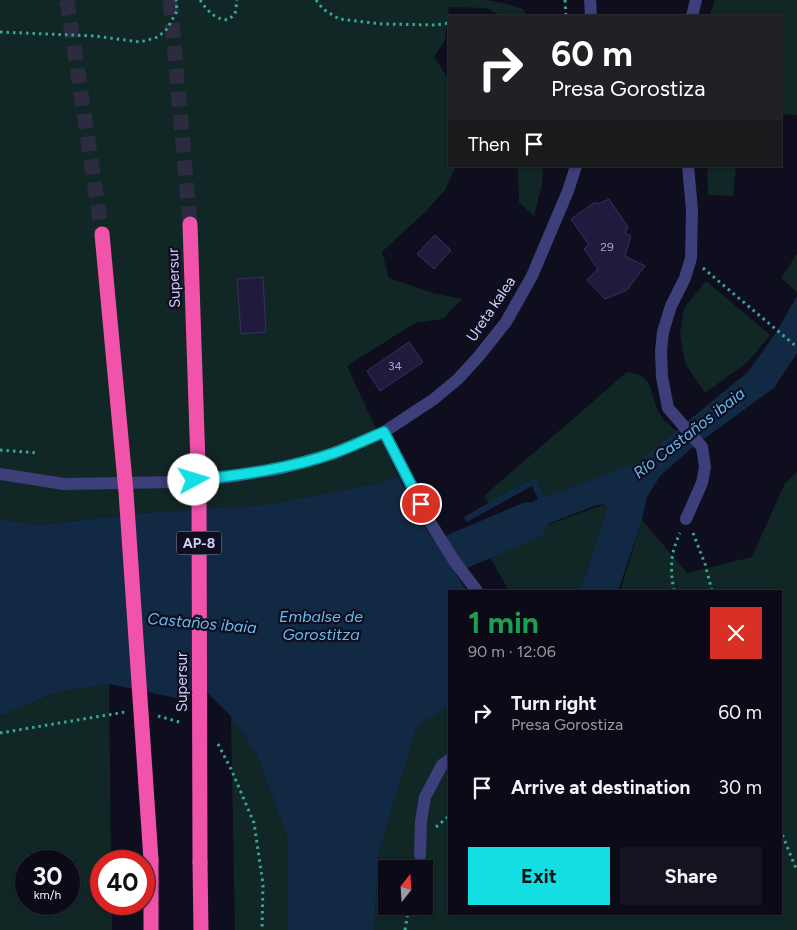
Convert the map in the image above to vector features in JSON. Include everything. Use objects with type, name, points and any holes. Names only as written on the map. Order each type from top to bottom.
[{"type":"highway","name":"Supersur","points":[[190,224],[199,494],[201,930]]},
{"type":"highway","points":[[102,234],[126,492],[151,860],[151,930]]},
{"type":"street","points":[[590,0],[591,15]]},
{"type":"street","points":[[692,15],[696,0]]},
{"type":"street","name":"Ureta kalea","points":[[0,474],[64,484],[176,482],[282,468],[334,453],[384,432],[434,399],[458,379],[506,322],[532,276],[568,191],[576,167]]},
{"type":"street","points":[[686,519],[702,483],[705,466],[702,447],[668,408],[662,377],[661,351],[663,332],[671,306],[685,278],[691,258],[692,210],[688,167]]},
{"type":"street","points":[[384,432],[428,519],[475,590]]},
{"type":"street","points":[[420,855],[420,821],[425,797],[442,765],[448,761]]},
{"type":"path","points":[[0,32],[95,36],[140,42],[158,37],[167,29],[177,11],[176,0]]},
{"type":"path","points":[[200,0],[209,13],[228,20],[235,14],[238,0]]},
{"type":"path","points":[[316,0],[323,9],[339,19],[383,24],[436,26],[448,23]]},
{"type":"path","points":[[565,0],[566,15]]},
{"type":"path","points":[[691,258],[797,347]]},
{"type":"path","points":[[0,450],[38,453]]},
{"type":"path","points":[[674,590],[670,563],[675,543],[686,519]]},
{"type":"path","points":[[686,519],[705,564],[712,590]]},
{"type":"path","points":[[0,733],[134,710]]},
{"type":"path","points":[[153,715],[181,721],[188,726]]},
{"type":"path","points":[[218,743],[254,823],[263,884],[262,930]]},
{"type":"path","points":[[782,834],[797,871]]},
{"type":"path","points":[[405,930],[408,915]]},
{"type":"green space","points":[[0,0],[485,0],[523,9],[526,15],[500,15],[486,8],[449,7],[445,40],[434,57],[448,78],[448,167],[456,167],[445,190],[425,212],[382,252],[389,278],[433,293],[462,299],[443,319],[415,323],[347,366],[398,476],[380,483],[264,505],[142,513],[39,525],[0,519]]},
{"type":"green space","points":[[715,0],[797,0],[797,115],[782,114],[782,15],[709,15]]},
{"type":"green space","points":[[518,167],[543,167],[542,184],[534,216],[519,202]]},
{"type":"green space","points":[[707,167],[736,167],[733,196],[708,195]]},
{"type":"green space","points":[[797,254],[797,292],[781,278]]},
{"type":"green space","points":[[706,281],[770,335],[748,362],[705,393],[685,363],[680,334],[684,308]]},
{"type":"green space","points":[[627,372],[643,377],[650,387],[661,417],[676,431],[638,463],[545,497],[536,478],[525,482],[489,503],[484,496]]},
{"type":"green space","points":[[797,472],[797,930],[374,930],[378,868],[378,915],[433,915],[433,860],[378,860],[379,852],[417,725],[448,708],[448,915],[782,915],[782,590],[620,590],[642,520],[687,573],[752,557],[785,483]]},
{"type":"green space","points":[[605,504],[607,508],[583,583],[577,590],[508,590],[485,548]]},
{"type":"green space","points":[[109,684],[111,850],[90,850],[90,915],[112,915],[112,930],[0,930],[0,716],[55,693]]},
{"type":"green space","points":[[231,716],[257,755],[287,836],[288,930],[235,930]]},
{"type":"water","points":[[797,296],[797,353],[774,388],[694,446],[660,476],[646,499],[642,520],[618,590],[577,590],[583,583],[607,508],[605,504],[597,505],[485,548],[476,532],[538,499],[532,486],[467,522],[464,517],[525,482],[536,478],[545,497],[638,462],[748,372],[777,331]]},
{"type":"water","name":"Embalse de Gorostitza","points":[[398,476],[420,519],[438,547],[442,558],[466,590],[448,590],[448,708],[417,726],[379,852],[374,930],[288,930],[287,836],[257,755],[231,716],[206,691],[181,699],[109,684],[55,693],[0,716],[0,519],[39,525],[142,513],[264,505],[380,483]]},
{"type":"building","points":[[609,199],[628,227],[625,233],[631,236],[625,256],[645,266],[627,290],[605,299],[587,280],[598,269],[584,249],[589,245],[571,219],[595,202],[598,204]]},
{"type":"building","points":[[435,235],[451,250],[434,269],[417,254]]},
{"type":"building","points":[[263,277],[266,332],[241,334],[237,279]]},
{"type":"building","points":[[409,342],[423,362],[380,391],[367,371]]},
{"type":"waterway","name":"Río Castaños ibaia","points":[[399,585],[442,558],[529,521]]},
{"type":"tunnel","points":[[67,0],[102,234]]},
{"type":"tunnel","points":[[170,0],[190,224]]},
{"type":"route","points":[[194,480],[282,468],[334,453],[384,432],[421,504]]},
{"type":"water label","name":"Castaños ibaia","points":[[202,623]]}]
